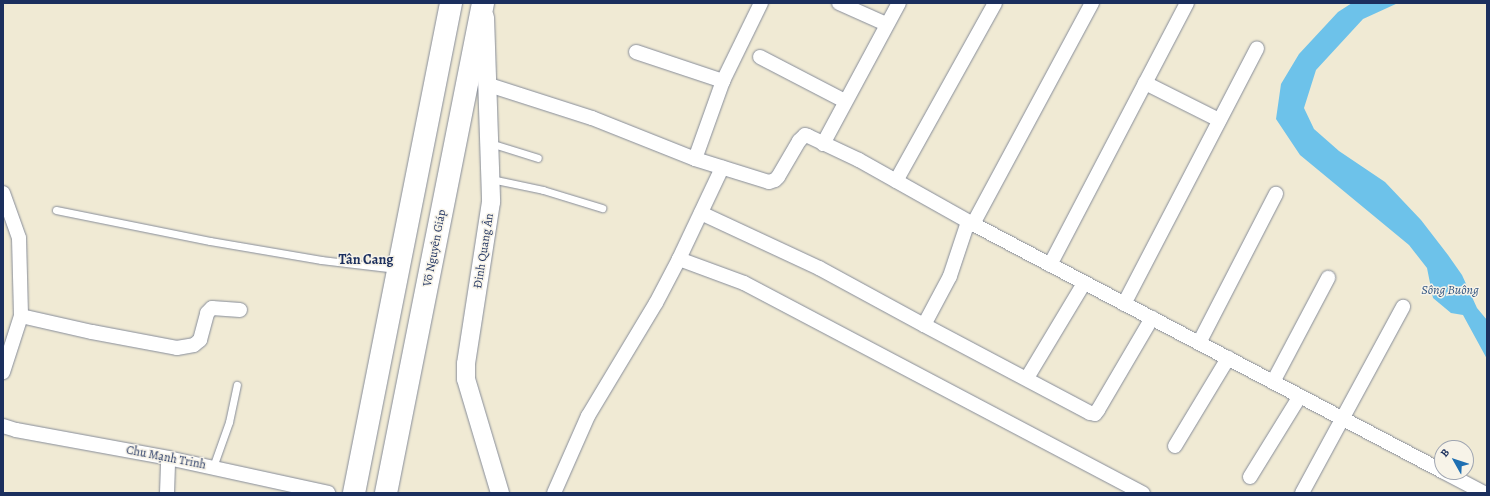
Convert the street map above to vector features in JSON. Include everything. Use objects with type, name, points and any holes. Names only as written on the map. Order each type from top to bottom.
[{"type":"highway","points":[[356,486],[451,3]]},
{"type":"highway","name":"Võ Nguyên Giáp","points":[[386,493],[484,3]]},
{"type":"street","name":"Đinh Quang Ân","points":[[484,3],[489,85],[491,179],[488,228],[467,357],[466,380],[500,493]]},
{"type":"street","points":[[839,3],[886,24]]},
{"type":"street","points":[[823,144],[886,24],[899,3]]},
{"type":"street","points":[[896,181],[995,3]]},
{"type":"street","points":[[924,325],[950,276],[971,223],[1092,3]]},
{"type":"street","points":[[1050,265],[1186,3]]},
{"type":"street","points":[[695,159],[723,81],[756,4]]},
{"type":"street","points":[[1124,304],[1257,49]]},
{"type":"street","points":[[636,52],[723,81]]},
{"type":"street","points":[[760,57],[845,101]]},
{"type":"street","points":[[1145,83],[1219,120]]},
{"type":"street","points":[[489,85],[592,118],[695,159],[772,182],[778,177],[805,135],[859,160],[971,223],[1434,466]]},
{"type":"street","points":[[554,493],[588,416],[656,303],[679,259],[722,168]]},
{"type":"street","points":[[3,193],[19,238],[21,316],[3,372]]},
{"type":"street","points":[[1199,343],[1276,194]]},
{"type":"street","points":[[701,213],[819,268],[924,325],[1095,414],[1152,318]]},
{"type":"street","points":[[679,259],[744,284],[1143,493]]},
{"type":"street","points":[[1273,382],[1328,278]]},
{"type":"street","points":[[1027,378],[1084,283]]},
{"type":"street","points":[[1302,493],[1403,307]]},
{"type":"street","points":[[21,316],[92,332],[177,348],[194,345],[200,340],[207,313],[212,308],[240,310]]},
{"type":"street","points":[[1174,446],[1228,358]]},
{"type":"street","points":[[1250,477],[1300,396]]},
{"type":"street","name":"Chu Mạnh Trinh","points":[[3,426],[16,430],[213,467],[328,493]]},
{"type":"street","points":[[167,493],[168,458]]},
{"type":"street","points":[[1460,480],[1484,493]]},
{"type":"lane","points":[[490,143],[538,158]]},
{"type":"lane","points":[[491,179],[544,190],[602,208]]},
{"type":"lane","points":[[56,210],[210,241],[321,260],[398,269]]},
{"type":"lane","points":[[213,467],[229,422],[238,385]]},
{"type":"water","name":"Sông Buông","points":[[1352,3],[1398,3],[1363,19],[1316,70],[1304,108],[1314,129],[1339,151],[1385,182],[1421,220],[1448,255],[1462,275],[1477,308],[1487,320],[1487,359],[1463,315],[1451,313],[1433,298],[1427,268],[1409,245],[1300,155],[1276,119],[1281,84],[1299,54],[1338,12]]},
{"type":"district","name":"Tân Cang","points":[[366,260]]}]
